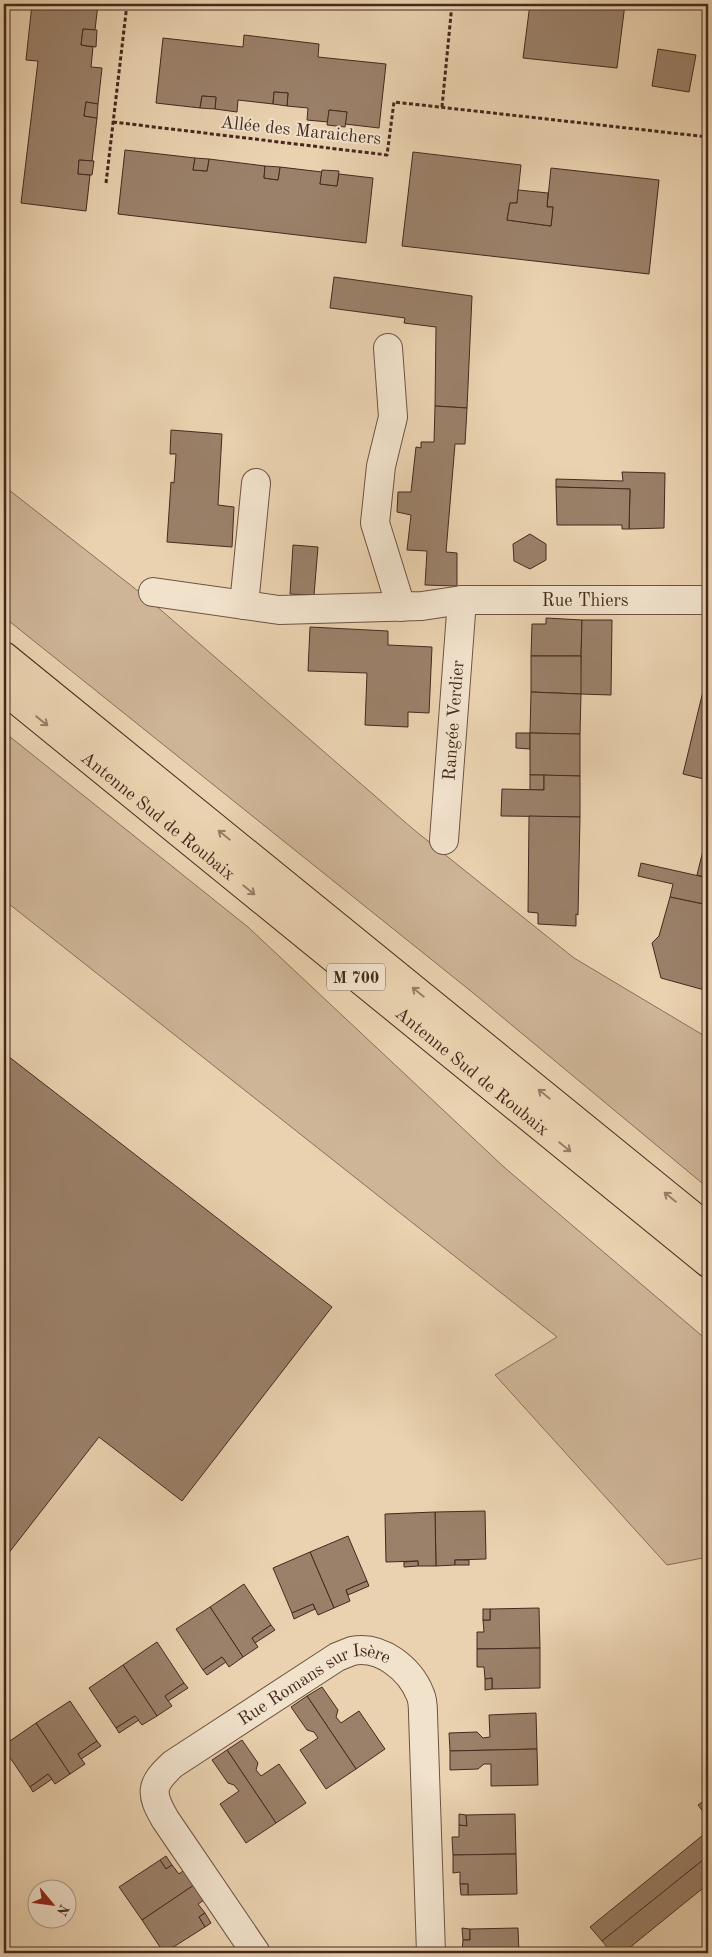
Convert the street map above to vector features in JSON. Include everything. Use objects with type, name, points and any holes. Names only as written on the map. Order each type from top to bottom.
[{"type":"highway","name":"Antenne Sud de Roubaix","points":[[4,656],[708,1228]]},
{"type":"highway","name":"Antenne Sud de Roubaix","points":[[4,690],[708,1263]]},
{"type":"street","points":[[388,348],[393,417],[381,466],[375,522],[401,606]]},
{"type":"street","points":[[244,605],[256,482]]},
{"type":"street","name":"Rue Thiers","points":[[153,592],[278,610],[422,606],[462,600],[708,600]]},
{"type":"street","name":"Rangée Verdier","points":[[444,840],[462,600]]},
{"type":"street","name":"Rue Romans sur Isère","points":[[256,1953],[164,1819],[155,1802],[154,1788],[162,1774],[173,1764],[337,1657],[353,1651],[371,1652],[386,1657],[402,1668],[413,1680],[421,1696],[424,1714],[431,1953]]},
{"type":"path","points":[[106,183],[127,4]]},
{"type":"path","points":[[442,107],[452,4]]},
{"type":"path","name":"Allée des Maraichers","points":[[113,122],[387,156],[394,102],[708,137]]},
{"type":"shaded area","points":[[4,486],[147,598],[413,829],[574,958],[708,1038],[708,1188],[472,992],[4,617]]},
{"type":"shaded area","points":[[4,732],[248,927],[505,1168],[708,1341],[708,1557],[667,1565],[495,1375],[557,1337],[4,900]]},
{"type":"building","points":[[32,4],[98,4],[95,30],[83,29],[81,45],[93,47],[91,67],[102,68],[98,104],[86,102],[84,116],[97,118],[92,161],[79,160],[78,174],[90,175],[86,211],[21,203],[38,61],[26,60]]},
{"type":"building","points":[[530,4],[625,4],[617,68],[523,58]]},
{"type":"building","points":[[83,29],[97,30],[96,47],[81,45]]},
{"type":"building","points":[[244,35],[319,44],[318,57],[386,64],[379,128],[345,124],[347,112],[329,110],[328,122],[307,120],[308,108],[287,106],[288,93],[274,92],[273,104],[238,100],[237,112],[215,109],[216,97],[202,96],[200,108],[156,103],[163,38],[243,47]]},
{"type":"building","points":[[658,49],[696,55],[689,92],[652,86]]},
{"type":"building","points":[[274,92],[288,93],[287,106],[273,104]]},
{"type":"building","points":[[202,96],[216,97],[215,109],[200,108]]},
{"type":"building","points":[[86,102],[98,104],[97,118],[84,116]]},
{"type":"building","points":[[329,110],[347,112],[345,127],[327,125]]},
{"type":"building","points":[[125,150],[195,158],[193,170],[207,171],[209,159],[265,166],[264,178],[278,180],[280,167],[322,172],[320,184],[337,186],[339,174],[373,178],[366,243],[118,214]]},
{"type":"building","points":[[413,152],[521,165],[517,203],[510,203],[507,220],[551,226],[553,207],[547,207],[551,168],[659,180],[649,274],[402,246]]},
{"type":"building","points":[[195,158],[209,159],[207,171],[193,170]]},
{"type":"building","points":[[79,160],[94,161],[92,175],[78,174]]},
{"type":"building","points":[[265,166],[280,167],[278,180],[264,178]]},
{"type":"building","points":[[322,170],[339,171],[337,186],[320,184]]},
{"type":"building","points":[[518,190],[548,193],[547,207],[553,207],[551,226],[507,220],[510,203],[517,203]]},
{"type":"building","points":[[334,277],[472,296],[467,408],[435,406],[436,327],[404,323],[405,318],[330,308]]},
{"type":"building","points":[[435,406],[467,408],[465,444],[455,444],[446,552],[457,553],[457,586],[425,585],[427,551],[407,550],[411,515],[397,512],[398,492],[411,492],[416,447],[421,448],[421,442],[434,442]]},
{"type":"building","points":[[171,430],[222,434],[218,505],[234,507],[232,547],[167,542],[171,482],[174,483],[176,454],[170,454]]},
{"type":"building","points":[[622,472],[665,473],[664,528],[629,529],[630,489],[556,487],[556,479],[623,481]]},
{"type":"building","points":[[556,487],[630,489],[629,529],[622,529],[622,525],[557,525]]},
{"type":"building","points":[[530,534],[546,544],[546,560],[530,569],[514,561],[513,544]]},
{"type":"building","points":[[293,545],[318,547],[314,595],[290,594]]},
{"type":"building","points":[[546,618],[582,620],[581,656],[531,656],[532,624],[546,624]]},
{"type":"building","points":[[582,620],[612,620],[611,695],[580,694]]},
{"type":"building","points":[[310,627],[388,631],[388,645],[432,647],[429,713],[408,712],[408,727],[365,725],[367,673],[308,671]]},
{"type":"building","points":[[531,656],[581,656],[581,694],[531,692]]},
{"type":"building","points":[[704,687],[708,688],[708,780],[683,774]]},
{"type":"building","points":[[531,692],[581,694],[580,734],[530,733]]},
{"type":"building","points":[[516,733],[530,733],[530,749],[516,748]]},
{"type":"building","points":[[530,733],[580,734],[580,776],[530,775]]},
{"type":"building","points":[[530,775],[544,775],[544,790],[530,790]]},
{"type":"building","points":[[544,775],[580,776],[580,817],[501,816],[502,789],[544,790]]},
{"type":"building","points":[[529,816],[580,817],[578,915],[576,914],[576,926],[538,924],[538,913],[528,912]]},
{"type":"building","points":[[708,830],[708,878],[697,875]]},
{"type":"building","points":[[641,863],[708,878],[708,905],[670,897],[673,884],[638,876]]},
{"type":"building","points":[[670,897],[708,905],[708,991],[661,978],[652,943],[659,936]]},
{"type":"building","points":[[4,1053],[332,1307],[182,1501],[99,1437],[4,1559]]},
{"type":"building","points":[[485,1511],[486,1559],[455,1560],[455,1565],[436,1566],[435,1512]]},
{"type":"building","points":[[435,1512],[436,1566],[418,1566],[418,1561],[386,1562],[385,1514]]},
{"type":"building","points":[[348,1536],[367,1581],[346,1590],[350,1601],[334,1608],[310,1552]]},
{"type":"building","points":[[310,1552],[334,1608],[318,1615],[313,1604],[292,1613],[273,1568]]},
{"type":"building","points":[[455,1560],[469,1560],[469,1565],[455,1565]]},
{"type":"building","points":[[418,1561],[418,1566],[404,1567],[404,1562]]},
{"type":"building","points":[[367,1581],[369,1586],[348,1595],[346,1590]]},
{"type":"building","points":[[244,1584],[271,1625],[252,1638],[258,1647],[243,1657],[210,1607]]},
{"type":"building","points":[[313,1604],[315,1609],[294,1619],[292,1613]]},
{"type":"building","points":[[210,1607],[243,1657],[229,1667],[222,1657],[203,1670],[176,1629]]},
{"type":"building","points":[[539,1608],[540,1648],[477,1649],[477,1632],[484,1632],[483,1620],[490,1620],[490,1609]]},
{"type":"building","points":[[483,1609],[490,1609],[490,1620],[483,1620]]},
{"type":"building","points":[[271,1625],[275,1630],[255,1643],[252,1638]]},
{"type":"building","points":[[157,1642],[184,1683],[165,1696],[172,1706],[157,1716],[123,1665]]},
{"type":"building","points":[[540,1648],[540,1688],[492,1689],[492,1678],[485,1679],[484,1667],[477,1667],[477,1649]]},
{"type":"building","points":[[222,1657],[226,1662],[207,1675],[203,1670]]},
{"type":"building","points":[[123,1665],[157,1716],[142,1725],[135,1716],[116,1728],[89,1688]]},
{"type":"building","points":[[492,1678],[492,1689],[485,1690],[485,1679]]},
{"type":"building","points":[[184,1683],[188,1688],[168,1701],[165,1696]]},
{"type":"building","points":[[322,1687],[338,1710],[336,1717],[341,1723],[359,1711],[385,1749],[356,1769],[307,1696]]},
{"type":"building","points":[[307,1696],[356,1769],[326,1789],[300,1750],[318,1738],[314,1732],[307,1730],[291,1707]]},
{"type":"building","points":[[70,1701],[97,1741],[78,1754],[85,1764],[70,1774],[36,1723]]},
{"type":"building","points":[[536,1713],[537,1749],[450,1751],[449,1733],[477,1732],[483,1738],[490,1737],[489,1715]]},
{"type":"building","points":[[135,1716],[139,1720],[119,1733],[116,1728]]},
{"type":"building","points":[[36,1723],[70,1774],[55,1784],[48,1774],[30,1787],[4,1749],[4,1745]]},
{"type":"building","points":[[242,1740],[258,1763],[256,1770],[261,1776],[279,1764],[306,1803],[276,1823],[227,1750]]},
{"type":"building","points":[[97,1741],[101,1746],[81,1759],[78,1754]]},
{"type":"building","points":[[537,1749],[538,1785],[491,1786],[491,1764],[484,1764],[478,1769],[450,1770],[450,1751]]},
{"type":"building","points":[[227,1750],[276,1823],[246,1843],[220,1804],[239,1791],[234,1785],[228,1783],[212,1760]]},
{"type":"building","points":[[48,1774],[52,1779],[33,1792],[30,1787]]},
{"type":"building","points":[[708,1798],[708,1818],[698,1805]]},
{"type":"building","points":[[459,1814],[466,1815],[467,1826],[459,1825]]},
{"type":"building","points":[[515,1814],[516,1854],[453,1855],[452,1837],[459,1837],[459,1825],[467,1826],[466,1815]]},
{"type":"building","points":[[708,1831],[708,1856],[602,1941],[590,1927]]},
{"type":"building","points":[[516,1854],[517,1894],[468,1895],[468,1884],[460,1884],[460,1872],[453,1873],[453,1855]]},
{"type":"building","points":[[166,1856],[172,1865],[166,1869],[160,1860]]},
{"type":"building","points":[[708,1856],[708,1884],[623,1953],[612,1953],[602,1941]]},
{"type":"building","points":[[160,1860],[166,1869],[172,1865],[179,1874],[184,1870],[194,1885],[142,1920],[119,1887]]},
{"type":"building","points":[[460,1884],[468,1884],[468,1895],[461,1895]]},
{"type":"building","points":[[194,1885],[204,1900],[198,1904],[205,1913],[199,1917],[205,1927],[164,1953],[142,1920]]},
{"type":"building","points":[[205,1913],[211,1923],[205,1927],[199,1917]]},
{"type":"building","points":[[462,1928],[470,1929],[470,1940],[463,1940]]},
{"type":"building","points":[[518,1928],[519,1953],[455,1953],[455,1951],[462,1951],[463,1940],[470,1940],[470,1929]]}]
